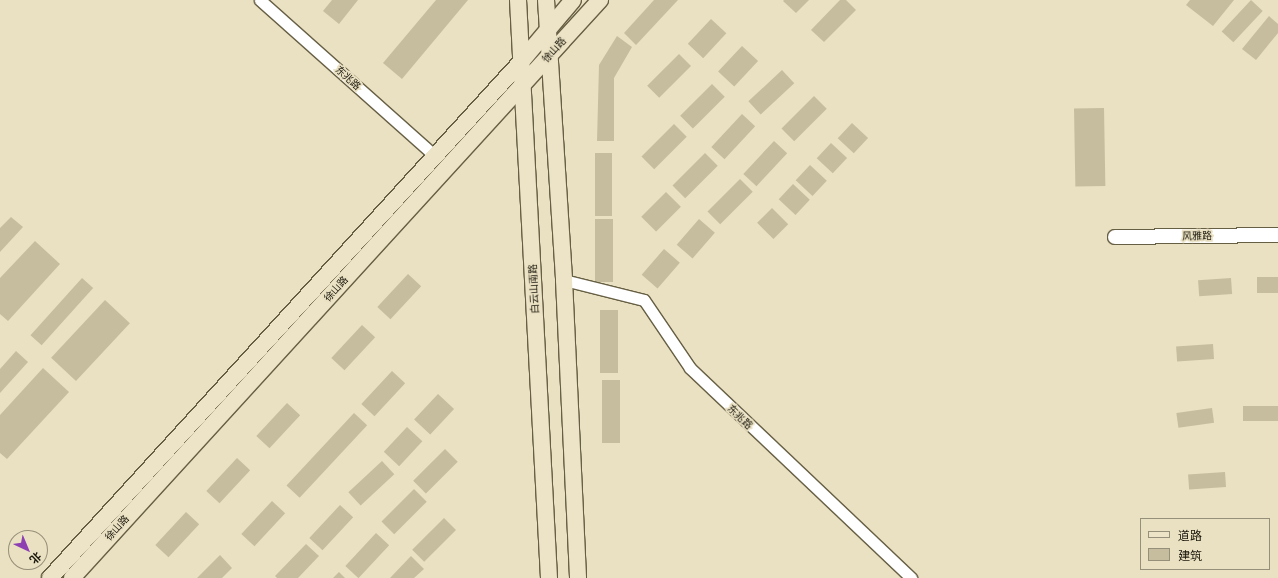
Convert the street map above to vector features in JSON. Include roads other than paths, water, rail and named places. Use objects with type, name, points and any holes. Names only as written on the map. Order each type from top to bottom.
[{"type":"main road","name":"白云山南路","points":[[518,0],[521,86],[549,571]]},
{"type":"main road","points":[[546,0],[564,280],[578,578]]},
{"type":"main road","name":"徐山路","points":[[50,578],[520,63],[547,29],[573,0]]},
{"type":"main road","name":"徐山路","points":[[72,578],[600,0]]},
{"type":"street","name":"东兆路","points":[[260,0],[435,156]]},
{"type":"street","name":"风雅路","points":[[1116,237],[1278,235]]},
{"type":"street","name":"东兆路","points":[[564,280],[644,300],[690,368],[911,578]]}]
